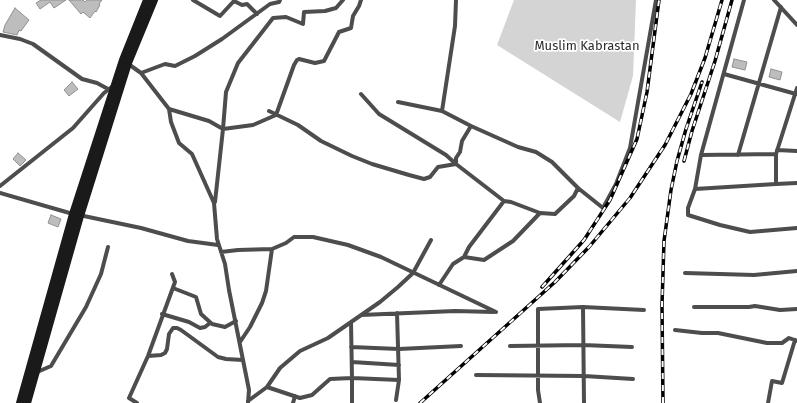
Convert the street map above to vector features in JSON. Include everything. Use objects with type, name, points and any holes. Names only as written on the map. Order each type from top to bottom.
[{"type":"main road","points":[[125,62],[147,0]]},
{"type":"main road","points":[[20,403],[115,85],[154,0]]},
{"type":"main road","points":[[27,403],[76,215]]},
{"type":"street","points":[[193,0],[220,16],[234,1],[242,5],[247,4],[257,14]]},
{"type":"street","points":[[141,73],[165,64],[175,66],[195,56],[222,39],[270,4],[279,2],[280,0]]},
{"type":"street","points":[[248,402],[249,390],[236,321],[225,264],[218,245],[214,203],[226,92],[238,62],[273,18],[286,17],[303,24],[304,12],[325,11],[336,8],[343,0]]},
{"type":"street","points":[[125,62],[141,73],[170,109],[209,122],[223,129],[253,125],[276,115],[297,60],[299,59],[315,63],[324,61],[339,32],[351,28],[353,16],[361,0]]},
{"type":"street","points":[[442,111],[455,26],[456,0]]},
{"type":"street","points":[[398,102],[442,111],[518,147],[536,152],[552,162],[578,188],[603,208],[616,184],[630,148],[656,0]]},
{"type":"street","points":[[744,0],[701,155],[696,189],[688,208],[688,215],[750,232],[797,228]]},
{"type":"street","points":[[774,0],[797,25]]},
{"type":"street","points":[[738,155],[781,7]]},
{"type":"street","points":[[0,35],[20,39],[33,44],[77,76],[115,85]]},
{"type":"street","points":[[724,74],[796,94]]},
{"type":"street","points":[[0,186],[73,128],[115,85]]},
{"type":"street","points":[[776,184],[776,152],[797,88]]},
{"type":"street","points":[[361,94],[379,114],[446,155],[504,201],[540,212],[555,214],[574,196],[578,188]]},
{"type":"street","points":[[170,109],[171,122],[179,143],[192,154],[214,203]]},
{"type":"street","points":[[269,111],[298,126],[321,141],[352,156],[372,164],[409,175],[424,179],[430,177],[438,167],[456,164]]},
{"type":"street","points":[[456,164],[456,158],[460,152],[462,142],[471,126]]},
{"type":"street","points":[[701,155],[797,152]]},
{"type":"street","points":[[696,189],[797,183]]},
{"type":"street","points":[[0,193],[76,215],[141,228],[188,241],[218,245]]},
{"type":"street","points":[[439,285],[453,264],[464,257],[469,247],[504,201]]},
{"type":"street","points":[[464,257],[484,260],[513,241],[540,212]]},
{"type":"street","points":[[221,252],[272,249],[294,237],[313,237],[348,245],[381,257],[496,312],[361,315]]},
{"type":"street","points":[[248,402],[267,387],[280,368],[300,352],[328,338],[398,287],[413,273],[431,240]]},
{"type":"street","points":[[35,373],[51,366],[86,307],[101,274],[108,247]]},
{"type":"street","points":[[240,342],[250,327],[262,303],[266,290],[272,249]]},
{"type":"street","points":[[685,273],[754,275],[797,271]]},
{"type":"street","points":[[137,403],[129,398],[148,356],[162,314],[173,288],[175,282],[172,274]]},
{"type":"street","points":[[173,288],[196,297],[201,314],[210,323],[225,327],[236,321]]},
{"type":"street","points":[[694,307],[749,308],[755,306],[780,310],[797,309]]},
{"type":"street","points":[[583,307],[584,403]]},
{"type":"street","points":[[540,403],[538,390],[538,309],[583,307],[644,310]]},
{"type":"street","points":[[396,400],[399,380],[397,313]]},
{"type":"street","points":[[162,314],[188,322],[200,328],[205,327],[210,323]]},
{"type":"street","points":[[351,322],[352,403]]},
{"type":"street","points":[[148,356],[161,356],[165,353],[169,334],[173,328],[177,328],[218,357],[243,360]]},
{"type":"street","points":[[675,330],[718,333],[767,343],[782,343],[789,338],[796,341],[782,382],[772,381],[768,403]]},
{"type":"street","points":[[510,346],[584,345],[632,347]]},
{"type":"street","points":[[351,347],[399,349],[461,346]]},
{"type":"street","points":[[352,362],[399,365]]},
{"type":"street","points":[[476,375],[584,376],[633,379]]},
{"type":"street","points":[[267,387],[300,398],[312,395],[330,379],[352,378],[399,380]]},
{"type":"street","points":[[293,403],[295,396]]},
{"type":"green space","name":"Muslim Kabrastan","points":[[514,0],[636,0],[633,76],[620,122],[497,45]]},
{"type":"building","points":[[41,0],[66,0],[54,8],[50,2],[40,9],[36,3]]},
{"type":"building","points":[[69,0],[83,0],[85,2],[87,0],[102,0],[96,12],[95,11],[90,18],[83,12],[81,14]]},
{"type":"building","points":[[15,8],[29,20],[21,31],[19,30],[17,35],[3,32],[5,25]]},
{"type":"building","points":[[734,59],[747,62],[745,70],[732,67]]},
{"type":"building","points":[[771,69],[782,72],[780,80],[769,77]]},
{"type":"building","points":[[72,82],[78,89],[69,96],[64,90]]},
{"type":"building","points":[[18,153],[26,160],[20,166],[13,159]]},
{"type":"building","points":[[51,215],[61,219],[58,227],[48,223]]},
{"type":"railway","points":[[542,287],[584,240],[610,200],[637,139],[647,92],[659,0]]},
{"type":"railway","points":[[420,403],[555,282],[589,247],[630,198],[665,145],[691,94],[705,58],[722,0]]},
{"type":"railway","points":[[684,161],[732,0]]},
{"type":"railway","points":[[663,403],[662,305],[664,241],[671,190],[677,161],[702,82]]}]
